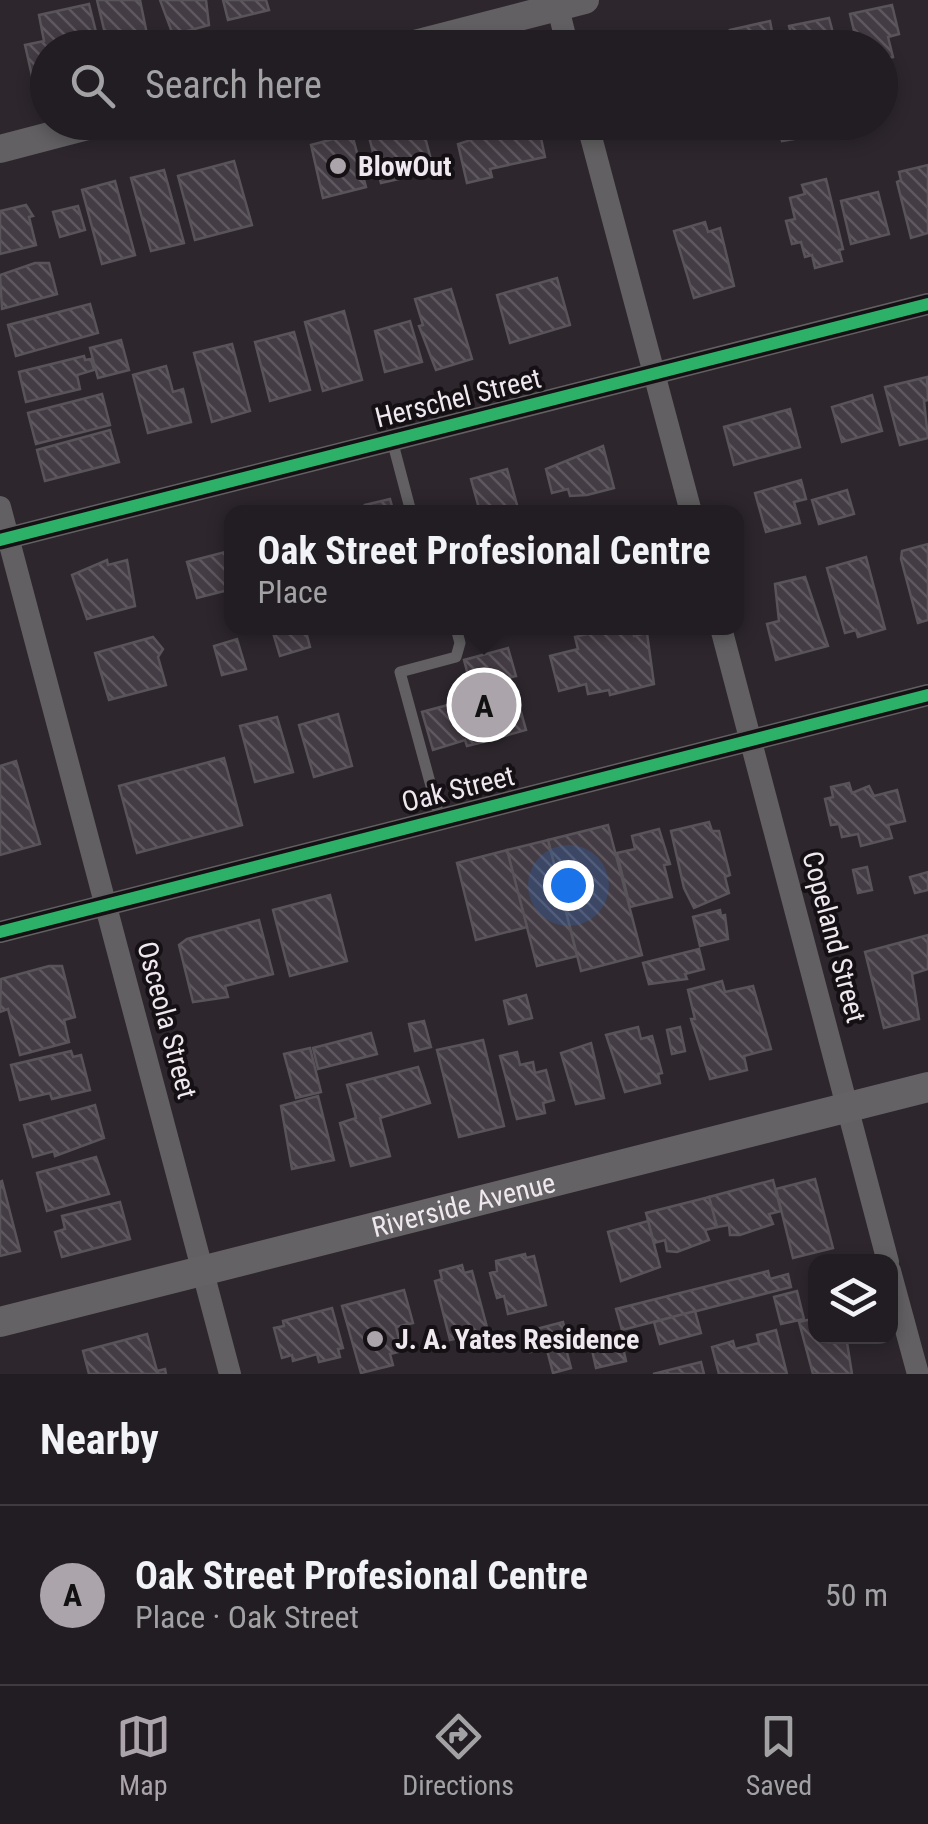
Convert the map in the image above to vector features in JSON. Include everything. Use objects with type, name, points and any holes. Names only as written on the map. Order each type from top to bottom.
[{"type":"main road","name":"Riverside Avenue","points":[[0,1322],[928,1087]]},
{"type":"street","points":[[464,30],[566,2],[567,30]]},
{"type":"street","points":[[0,148],[32,140]]},
{"type":"street","points":[[592,140],[689,505]]},
{"type":"street","name":"Herschel Street","points":[[4,539],[928,304]]},
{"type":"street","name":"Osceola Street","points":[[0,507],[4,539],[230,1374]]},
{"type":"street","name":"Copeland Street","points":[[723,635],[886,1254]]},
{"type":"street","name":"Oak Street","points":[[0,932],[928,695]]},
{"type":"street","points":[[898,1300],[918,1374]]},
{"type":"lane","points":[[392,440],[409,505]]},
{"type":"lane","points":[[440,820],[400,672],[456,657],[458,635]]},
{"type":"building","points":[[97,0],[140,0],[146,30],[104,30]]},
{"type":"building","points":[[160,0],[206,0],[209,25],[171,30]]},
{"type":"building","points":[[223,0],[266,0],[269,10],[228,20]]},
{"type":"building","points":[[89,4],[96,30],[42,30],[39,15]]},
{"type":"building","points":[[892,5],[899,34],[898,30],[854,30],[850,14]]},
{"type":"building","points":[[829,18],[832,30],[790,30],[789,26]]},
{"type":"building","points":[[770,21],[772,30],[730,30]]},
{"type":"building","name":"BlowOut","points":[[354,140],[366,187],[323,198],[311,145]]},
{"type":"building","points":[[370,140],[426,140],[434,171],[381,183]]},
{"type":"building","points":[[541,140],[545,157],[490,169],[492,177],[467,183],[458,144]]},
{"type":"building","points":[[234,161],[252,225],[195,240],[178,176]]},
{"type":"building","points":[[928,165],[928,233],[911,238],[897,182],[901,180],[899,172]]},
{"type":"building","points":[[164,170],[184,243],[151,251],[131,178]]},
{"type":"building","points":[[826,179],[843,249],[839,250],[842,261],[815,268],[812,255],[805,257],[801,242],[792,244],[786,221],[795,219],[790,198],[805,194],[802,185]]},
{"type":"building","points":[[115,181],[135,255],[102,264],[82,190]]},
{"type":"building","points":[[878,192],[889,234],[851,244],[841,201]]},
{"type":"building","points":[[26,205],[33,216],[29,217],[36,245],[0,254],[0,211]]},
{"type":"building","points":[[78,206],[85,230],[60,237],[53,212]]},
{"type":"building","points":[[705,222],[708,232],[720,228],[734,286],[694,298],[674,231]]},
{"type":"building","points":[[35,263],[49,263],[57,294],[2,309],[0,275]]},
{"type":"building","points":[[557,278],[570,325],[510,343],[497,295]]},
{"type":"building","points":[[451,289],[472,359],[436,370],[419,326],[423,325],[415,299]]},
{"type":"building","points":[[90,304],[98,333],[16,356],[8,325]]},
{"type":"building","points":[[344,311],[362,380],[323,391],[305,322]]},
{"type":"building","points":[[410,321],[422,362],[385,372],[375,331]]},
{"type":"building","points":[[294,332],[310,390],[270,401],[255,342]]},
{"type":"building","points":[[121,340],[129,370],[98,378],[90,348]]},
{"type":"building","points":[[232,344],[250,411],[212,422],[194,353]]},
{"type":"building","points":[[84,356],[85,360],[91,359],[94,370],[77,375],[80,389],[26,402],[19,372]]},
{"type":"building","points":[[166,366],[173,392],[183,389],[191,422],[148,433],[133,375]]},
{"type":"building","points":[[927,377],[928,400],[924,401],[928,438],[900,445],[885,387]]},
{"type":"building","points":[[102,394],[110,425],[36,444],[28,413]]},
{"type":"building","points":[[872,395],[882,431],[842,442],[832,407]]},
{"type":"building","points":[[790,409],[800,447],[734,465],[724,427]]},
{"type":"building","points":[[110,430],[119,462],[45,481],[37,450]]},
{"type":"building","points":[[603,446],[614,488],[587,495],[570,496],[568,489],[552,493],[546,469]]},
{"type":"building","points":[[507,469],[517,505],[478,505],[471,479]]},
{"type":"building","points":[[801,480],[806,499],[794,502],[800,523],[766,532],[755,493]]},
{"type":"building","points":[[847,490],[854,514],[819,524],[812,500]]},
{"type":"building","points":[[390,499],[392,505],[365,505]]},
{"type":"building","points":[[928,544],[928,620],[918,623],[902,551]]},
{"type":"building","points":[[224,552],[224,591],[197,598],[187,562]]},
{"type":"building","points":[[866,557],[885,629],[858,637],[856,630],[845,633],[827,568]]},
{"type":"building","points":[[107,560],[108,565],[127,560],[135,606],[87,619],[72,575]]},
{"type":"building","points":[[805,577],[828,646],[776,660],[767,624],[779,621],[775,584]]},
{"type":"building","points":[[274,635],[307,635],[310,647],[280,656]]},
{"type":"building","points":[[647,635],[654,684],[610,695],[609,690],[588,694],[586,684],[559,691],[550,656],[578,649],[575,637]]},
{"type":"building","points":[[153,637],[163,649],[158,657],[166,685],[109,700],[95,653]]},
{"type":"building","points":[[237,639],[246,669],[222,675],[214,646]]},
{"type":"building","points":[[508,648],[516,676],[500,680],[503,690],[514,687],[526,730],[497,738],[495,733],[481,736],[483,742],[467,746],[465,740],[433,750],[422,712],[474,698],[464,660]]},
{"type":"building","points":[[338,714],[352,766],[314,777],[299,725]]},
{"type":"building","points":[[277,717],[293,772],[255,782],[240,726]]},
{"type":"building","points":[[224,758],[242,825],[137,853],[119,786]]},
{"type":"building","points":[[16,761],[40,844],[0,855],[0,766]]},
{"type":"building","points":[[849,783],[852,793],[869,786],[874,796],[897,790],[905,821],[888,825],[892,838],[861,846],[858,834],[842,837],[839,824],[831,825],[825,799],[833,797],[831,787]]},
{"type":"building","points":[[709,822],[712,831],[719,831],[730,875],[725,877],[729,893],[694,908],[684,888],[671,831]]},
{"type":"building","points":[[608,825],[642,955],[581,971],[548,840]]},
{"type":"building","points":[[659,829],[670,864],[664,865],[672,897],[630,907],[617,853],[635,849],[632,836]]},
{"type":"building","points":[[548,840],[577,956],[537,966],[507,850]]},
{"type":"building","points":[[507,850],[527,927],[476,940],[457,863]]},
{"type":"building","points":[[867,867],[872,890],[858,893],[853,870]]},
{"type":"building","points":[[928,872],[928,890],[915,893],[910,877]]},
{"type":"building","points":[[330,895],[347,961],[290,976],[273,910]]},
{"type":"building","points":[[720,910],[721,916],[725,915],[728,939],[700,946],[693,917]]},
{"type":"building","points":[[259,920],[273,974],[225,986],[228,997],[193,1002],[179,945],[187,939]]},
{"type":"building","points":[[928,935],[928,969],[912,974],[919,1019],[884,1028],[865,952]]},
{"type":"building","points":[[699,949],[704,969],[685,974],[687,979],[649,984],[643,963]]},
{"type":"building","points":[[62,966],[75,1017],[64,1020],[69,1042],[20,1055],[8,1009],[0,1012],[1,979]]},
{"type":"building","points":[[722,981],[725,992],[753,986],[771,1049],[744,1056],[747,1070],[710,1079],[691,1019],[695,1019],[688,990]]},
{"type":"building","points":[[526,995],[532,1018],[509,1024],[504,1001]]},
{"type":"building","points":[[424,1021],[431,1047],[415,1051],[409,1024]]},
{"type":"building","points":[[638,1027],[641,1039],[652,1036],[662,1073],[658,1074],[660,1083],[625,1092],[606,1035]]},
{"type":"building","points":[[680,1027],[685,1051],[672,1054],[667,1030]]},
{"type":"building","points":[[371,1033],[377,1054],[318,1069],[313,1048]]},
{"type":"building","points":[[483,1040],[504,1126],[459,1137],[437,1050]]},
{"type":"building","points":[[591,1043],[604,1098],[576,1104],[561,1053]]},
{"type":"building","points":[[310,1048],[321,1092],[296,1098],[284,1054]]},
{"type":"building","points":[[71,1051],[73,1057],[81,1055],[90,1090],[52,1099],[50,1093],[20,1100],[11,1065]]},
{"type":"building","points":[[517,1052],[520,1065],[533,1062],[535,1073],[546,1070],[554,1100],[543,1103],[545,1113],[517,1119],[500,1056]]},
{"type":"building","points":[[418,1067],[430,1103],[380,1118],[390,1156],[351,1166],[340,1123],[356,1118],[347,1085]]},
{"type":"building","points":[[318,1096],[334,1160],[292,1169],[281,1106]]},
{"type":"building","points":[[95,1105],[104,1138],[55,1156],[54,1151],[33,1157],[24,1125]]},
{"type":"building","points":[[96,1157],[109,1194],[47,1211],[37,1173]]},
{"type":"building","points":[[815,1179],[833,1248],[793,1258],[776,1189]]},
{"type":"building","points":[[773,1180],[781,1211],[769,1214],[773,1224],[740,1235],[730,1235],[729,1225],[717,1227],[709,1197]]},
{"type":"building","points":[[0,1182],[20,1251],[0,1256]]},
{"type":"building","points":[[709,1197],[717,1227],[705,1230],[709,1240],[677,1252],[667,1251],[665,1240],[654,1243],[646,1213]]},
{"type":"building","points":[[120,1202],[130,1239],[62,1257],[55,1232],[65,1229],[62,1216]]},
{"type":"building","points":[[648,1221],[660,1267],[621,1281],[608,1232]]},
{"type":"building","points":[[525,1254],[526,1258],[534,1256],[546,1305],[508,1314],[504,1296],[497,1298],[490,1273],[497,1271],[496,1261]]},
{"type":"building","points":[[462,1265],[464,1273],[472,1271],[488,1331],[450,1340],[435,1281],[442,1279],[440,1271]]},
{"type":"building","points":[[768,1271],[770,1279],[788,1274],[791,1287],[622,1330],[616,1309]]},
{"type":"building","name":"J. A. Yates Residence","points":[[404,1290],[413,1323],[396,1327],[402,1351],[390,1354],[393,1365],[361,1373],[342,1306]]},
{"type":"building","points":[[797,1291],[804,1319],[781,1324],[774,1297]]},
{"type":"building","points":[[332,1308],[343,1348],[338,1349],[340,1357],[319,1362],[317,1354],[293,1361],[292,1355],[282,1358],[274,1328],[284,1326],[283,1321]]},
{"type":"building","points":[[695,1311],[701,1333],[660,1344],[654,1322]]},
{"type":"building","points":[[808,1320],[808,1344],[847,1344],[852,1374],[813,1374],[799,1322]]},
{"type":"building","points":[[563,1322],[568,1343],[530,1352],[525,1332]]},
{"type":"building","points":[[776,1330],[787,1374],[719,1374],[712,1347],[733,1341],[735,1349],[759,1343],[757,1335]]},
{"type":"building","points":[[147,1334],[157,1371],[165,1369],[166,1374],[89,1374],[83,1351]]},
{"type":"building","points":[[620,1334],[626,1361],[596,1368],[590,1341]]},
{"type":"building","points":[[565,1345],[571,1368],[553,1373],[547,1350]]},
{"type":"building","points":[[701,1362],[704,1374],[653,1374]]},
{"type":"cycle path","points":[[0,540],[928,304]]},
{"type":"cycle path","points":[[0,932],[928,695]]},
{"type":"place","name":"BlowOut","points":[[338,166]]},
{"type":"place","name":"Oak Street Profesional Centre","points":[[484,705]]},
{"type":"place","name":"J. A. Yates Residence","points":[[375,1339]]}]
